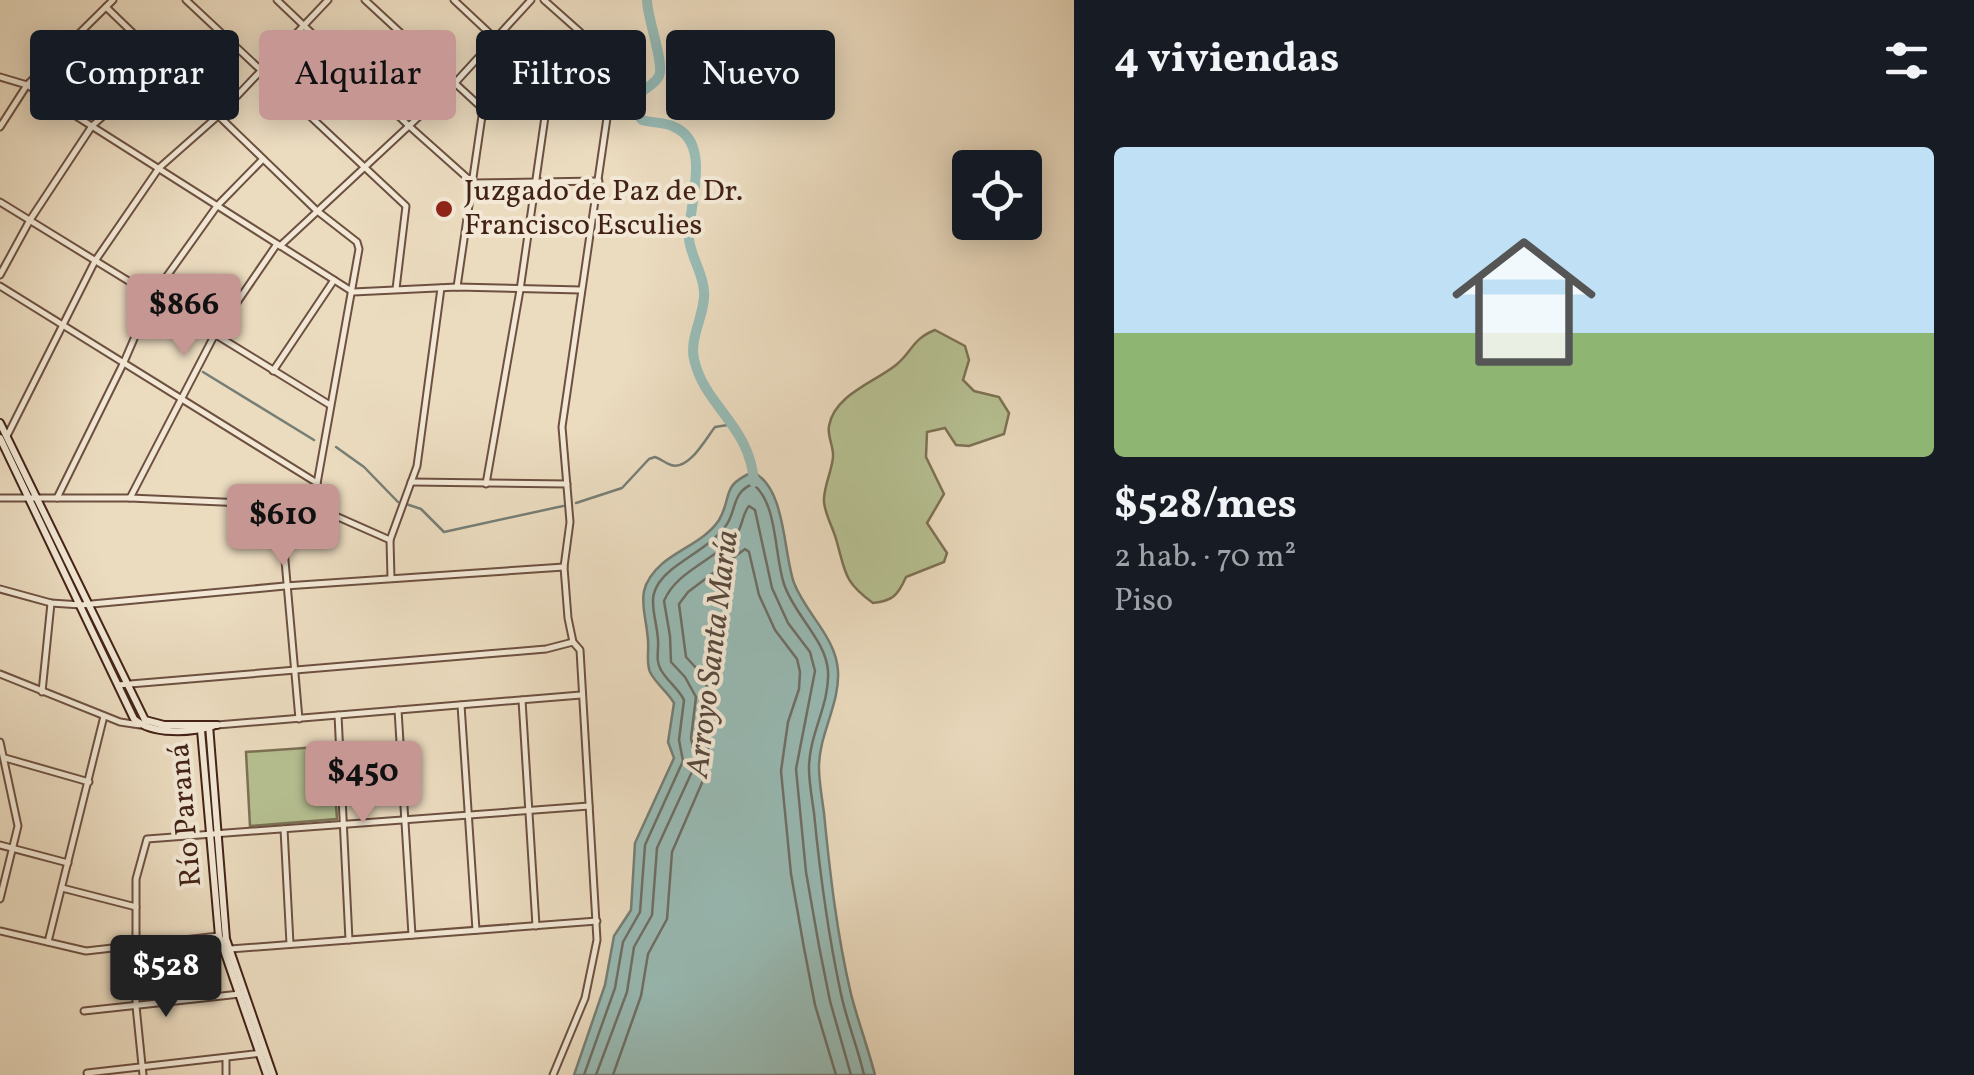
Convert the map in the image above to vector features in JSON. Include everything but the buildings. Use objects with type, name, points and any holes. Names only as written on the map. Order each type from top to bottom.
[{"type":"street","points":[[0,127],[27,85],[114,0]]},
{"type":"street","points":[[186,0],[259,68]]},
{"type":"street","points":[[277,0],[473,183],[599,182]]},
{"type":"street","points":[[300,30],[328,0]]},
{"type":"street","points":[[365,0],[397,30]]},
{"type":"street","points":[[454,0],[486,30]]},
{"type":"street","points":[[505,30],[532,0]]},
{"type":"street","points":[[544,0],[615,64],[562,427],[570,532],[564,567],[573,642],[580,650],[597,940],[585,998],[552,1075]]},
{"type":"street","points":[[106,7],[130,30]]},
{"type":"street","points":[[456,81],[476,60]]},
{"type":"street","points":[[239,94],[259,74]]},
{"type":"street","points":[[0,78],[27,85],[353,292],[441,288],[581,290]]},
{"type":"street","points":[[456,85],[484,112],[457,288]]},
{"type":"street","points":[[0,275],[30,220],[99,120]]},
{"type":"street","points":[[3,439],[94,261],[159,168],[212,120]]},
{"type":"street","points":[[225,120],[316,210],[357,242],[359,249],[313,506]]},
{"type":"street","points":[[314,120],[406,206],[396,290]]},
{"type":"street","points":[[130,498],[214,336],[278,245],[414,120]]},
{"type":"street","points":[[486,484],[545,120]]},
{"type":"street","points":[[57,498],[152,297],[217,206],[263,159]]},
{"type":"street","points":[[0,202],[330,406]]},
{"type":"street","points":[[273,371],[334,280]]},
{"type":"street","points":[[0,286],[317,482]]},
{"type":"street","points":[[391,578],[390,540],[417,466],[441,288]]},
{"type":"street","points":[[0,424],[3,439],[140,725]]},
{"type":"street","points":[[412,482],[567,484]]},
{"type":"street","points":[[0,498],[130,498],[313,506],[390,540]]},
{"type":"street","points":[[280,504],[299,718]]},
{"type":"street","points":[[0,589],[51,602],[85,604],[564,567]]},
{"type":"street","points":[[42,692],[51,602]]},
{"type":"street","points":[[122,684],[546,649],[573,642]]},
{"type":"street","points":[[0,674],[104,716],[172,730],[581,696]]},
{"type":"street","points":[[122,684],[140,714],[151,724],[207,726]]},
{"type":"street","points":[[522,700],[536,926]]},
{"type":"street","points":[[461,705],[476,930]]},
{"type":"street","points":[[398,710],[412,935]]},
{"type":"street","points":[[338,715],[349,940]]},
{"type":"street","points":[[48,942],[104,716]]},
{"type":"street","name":"Río Paraná","points":[[207,726],[222,936],[270,1075]]},
{"type":"street","points":[[0,742],[18,826],[0,899]]},
{"type":"street","points":[[2,757],[88,782]]},
{"type":"street","points":[[143,1071],[136,1006],[136,878],[147,839],[589,806]]},
{"type":"street","points":[[284,830],[290,944]]},
{"type":"street","points":[[0,845],[68,864]]},
{"type":"street","points":[[62,888],[136,907]]},
{"type":"street","points":[[225,949],[596,920]]},
{"type":"street","points":[[0,931],[86,951],[222,936]]},
{"type":"street","points":[[84,1011],[241,993]]},
{"type":"street","points":[[88,1073],[143,1071],[262,1054]]},
{"type":"street","points":[[226,1059],[226,1075]]},
{"type":"green space","points":[[935,330],[965,346],[969,360],[963,380],[974,391],[999,397],[1009,413],[1004,434],[969,446],[956,445],[945,428],[927,432],[926,457],[944,494],[927,523],[947,553],[944,562],[906,577],[890,599],[873,603],[847,576],[825,507],[833,457],[829,426],[832,415],[847,398],[896,365],[917,341]]},
{"type":"green space","points":[[332,746],[337,819],[250,826],[246,752]]},
{"type":"water","points":[[753,472],[772,492],[794,583],[836,659],[838,683],[822,743],[820,778],[842,949],[875,1075],[574,1075],[605,985],[614,936],[631,910],[635,843],[674,758],[668,742],[674,703],[649,668],[644,591],[663,563],[714,527],[731,487]]},
{"type":"waterway","name":"Arroyo Santa María","points":[[647,0],[660,70],[656,81],[640,93],[639,116],[672,126],[685,134],[693,146],[696,177],[689,239],[704,291],[694,359],[707,390],[744,445],[754,482]]},
{"type":"waterway","points":[[203,372],[314,440]]},
{"type":"waterway","points":[[576,503],[622,488],[649,459],[655,457],[678,466],[696,452],[715,427],[734,424]]},
{"type":"waterway","points":[[336,447],[364,467],[398,502]]},
{"type":"waterway","points":[[406,504],[421,509],[444,532],[563,506]]},
{"type":"place","name":"Juzgado de Paz de Dr. Francisco Esculies","points":[[444,209]]}]
